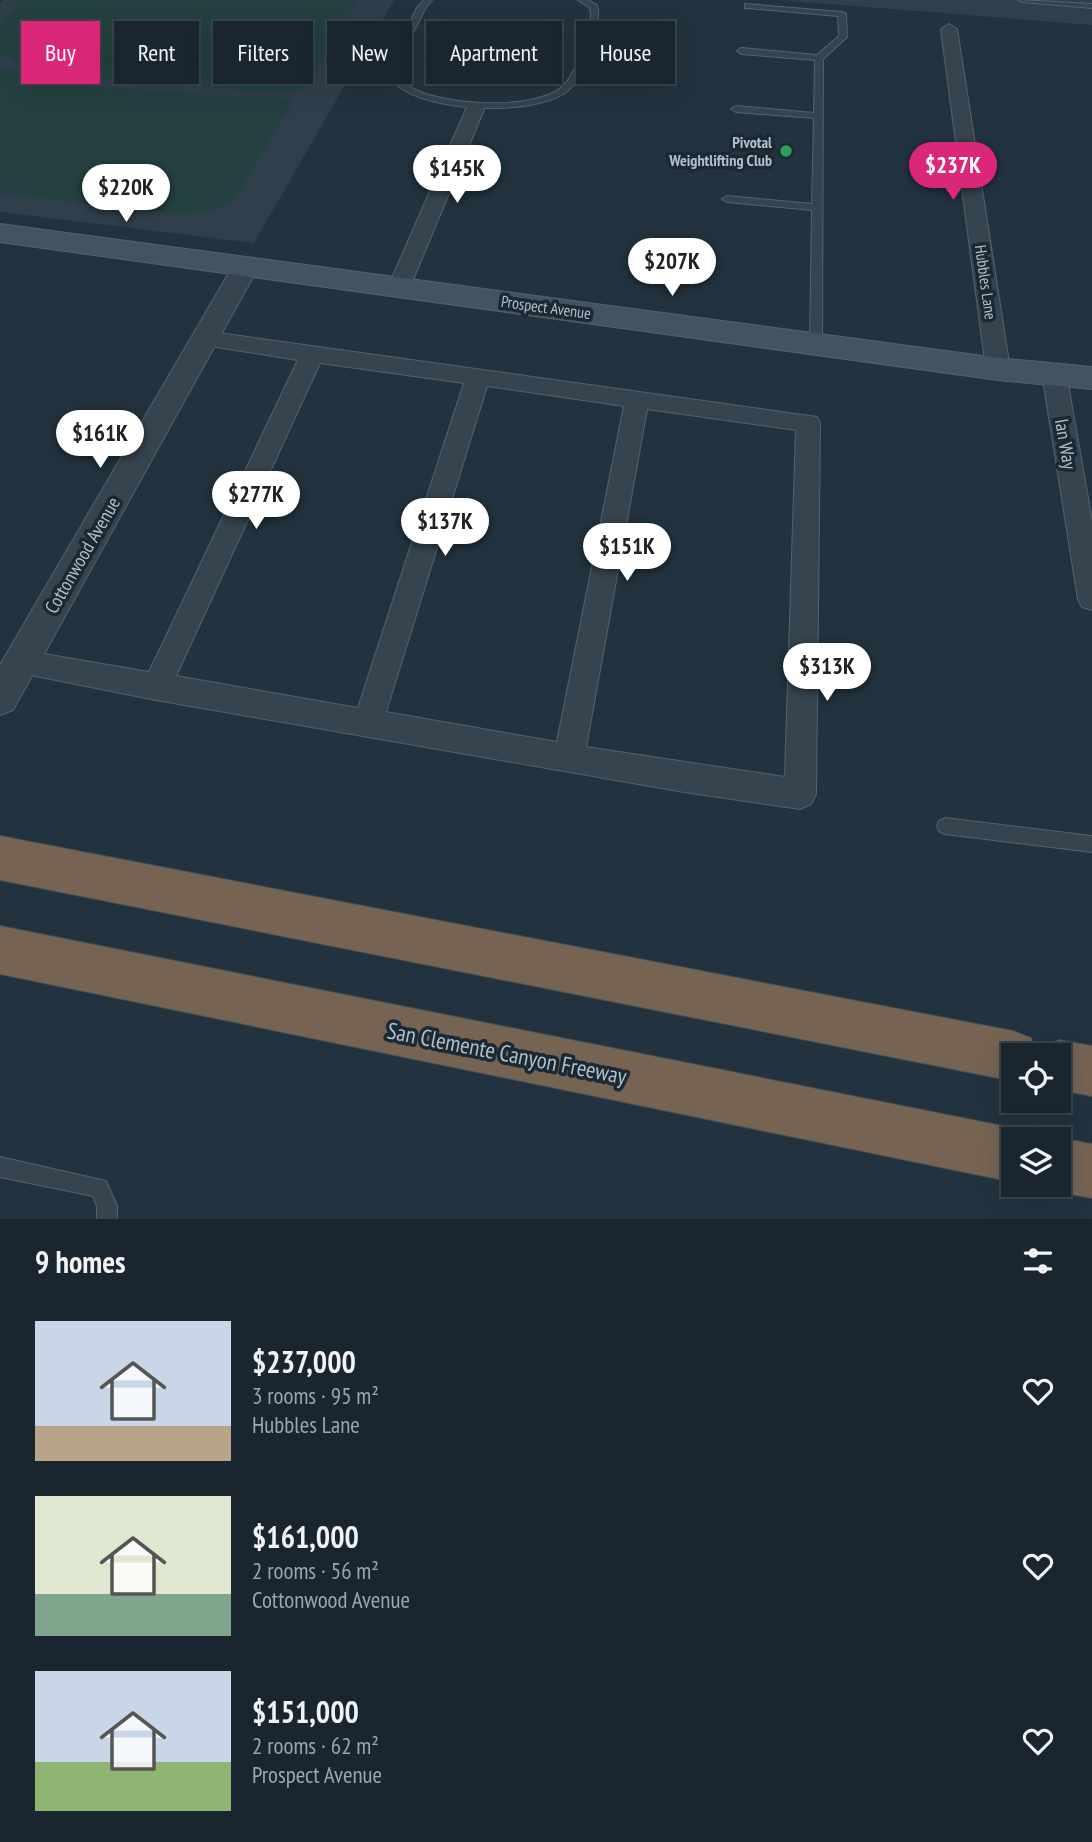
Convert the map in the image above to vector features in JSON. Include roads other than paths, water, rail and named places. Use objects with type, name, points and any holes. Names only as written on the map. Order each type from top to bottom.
[{"type":"highway","points":[[0,858],[1001,1054]]},
{"type":"highway","name":"San Clemente Canyon Freeway","points":[[10,952],[1001,1153]]},
{"type":"highway","points":[[1071,1067],[1092,1071]]},
{"type":"highway","points":[[1071,1167],[1092,1171]]},
{"type":"main road","name":"Prospect Avenue","points":[[0,233],[998,369],[1092,378]]},
{"type":"street","name":"Hubbles Lane","points":[[949,29],[998,369]]},
{"type":"street","points":[[399,287],[476,107]]},
{"type":"street","name":"Cottonwood Avenue","points":[[0,699],[246,266]]},
{"type":"street","points":[[21,662],[684,778],[800,793],[808,423],[205,339]]},
{"type":"street","points":[[156,687],[312,355]]},
{"type":"street","name":"Ian Way","points":[[1054,373],[1092,598]]},
{"type":"street","points":[[368,723],[478,377]]},
{"type":"street","points":[[569,758],[637,399]]},
{"type":"lane","points":[[428,0],[421,8],[391,68],[394,77],[401,85],[416,91],[476,107],[544,99],[563,91],[573,81],[595,16],[594,7],[582,0]]},
{"type":"lane","points":[[1022,0],[1092,6]]},
{"type":"lane","points":[[741,51],[819,58],[843,37],[842,14],[748,6]]},
{"type":"lane","points":[[816,344],[819,58]]},
{"type":"lane","points":[[736,109],[818,116]]},
{"type":"lane","points":[[727,199],[817,207]]},
{"type":"lane","points":[[945,825],[1092,844]]},
{"type":"lane","points":[[0,1167],[99,1188],[107,1206],[107,1219]]},
{"type":"place","name":"Pivotal Weightlifting Club","points":[[786,151]]}]
